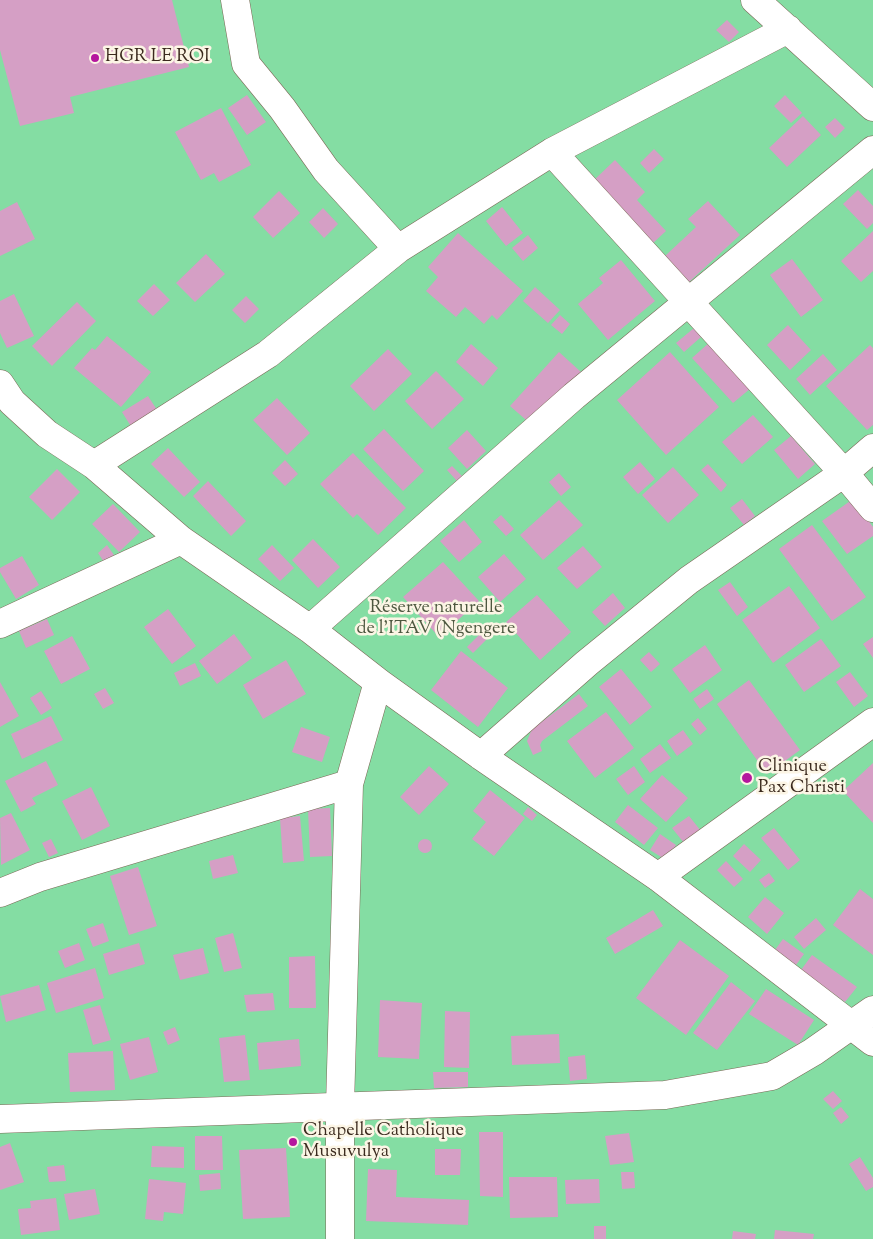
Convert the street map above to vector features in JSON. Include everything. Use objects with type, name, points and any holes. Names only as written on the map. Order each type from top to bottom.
[{"type":"street","points":[[235,0],[246,64],[282,108],[326,170],[398,249]]},
{"type":"street","points":[[755,0],[873,107]]},
{"type":"street","points":[[94,465],[268,354],[398,249],[552,152],[788,29]]},
{"type":"street","points":[[310,629],[574,396],[873,150]]},
{"type":"street","points":[[552,152],[688,304],[844,473],[873,508]]},
{"type":"street","points":[[0,384],[12,402],[47,434],[94,465],[182,540],[310,629],[378,682],[481,756],[658,877],[873,1042]]},
{"type":"street","points":[[481,756],[586,663],[689,580],[844,473],[873,448]]},
{"type":"street","points":[[0,624],[182,540]]},
{"type":"street","points":[[340,1239],[340,1106],[349,784],[378,682]]},
{"type":"street","points":[[658,877],[873,722]]},
{"type":"street","points":[[0,893],[40,877],[349,784]]},
{"type":"street","points":[[0,1119],[665,1095],[772,1076],[873,1010]]},
{"type":"green space","name":"Réserve naturelle de l'ITAV (Ngengere","points":[[0,0],[873,0],[873,1239],[0,1239]]},
{"type":"building","name":"HGR LE ROI","points":[[0,0],[172,0],[189,67],[70,97],[74,113],[20,126],[0,50]]},
{"type":"building","points":[[727,20],[739,32],[729,42],[716,30]]},
{"type":"building","points":[[247,95],[266,122],[247,135],[228,108]]},
{"type":"building","points":[[785,95],[802,113],[791,123],[774,106]]},
{"type":"building","points":[[221,108],[251,165],[219,182],[214,173],[201,180],[175,132]]},
{"type":"building","points":[[803,116],[821,135],[787,167],[769,148]]},
{"type":"building","points":[[835,118],[845,128],[835,138],[825,127]]},
{"type":"building","points":[[654,149],[664,159],[649,173],[640,163]]},
{"type":"building","points":[[615,160],[645,192],[637,200],[666,231],[652,244],[592,182]]},
{"type":"building","points":[[858,190],[873,206],[873,223],[867,229],[843,204]]},
{"type":"building","points":[[279,191],[300,213],[273,238],[253,217]]},
{"type":"building","points":[[708,201],[740,235],[689,282],[665,256],[696,227],[688,219]]},
{"type":"building","points":[[17,202],[35,239],[0,256],[0,211]]},
{"type":"building","points":[[502,207],[523,233],[506,246],[486,221]]},
{"type":"building","points":[[323,208],[338,224],[324,238],[309,222]]},
{"type":"building","points":[[873,231],[873,271],[861,282],[841,261]]},
{"type":"building","points":[[458,233],[523,291],[497,320],[492,315],[484,324],[465,307],[456,317],[426,291],[438,277],[428,267]]},
{"type":"building","points":[[528,235],[538,248],[523,261],[512,248]]},
{"type":"building","points":[[206,254],[225,274],[195,302],[176,283]]},
{"type":"building","points":[[792,259],[823,300],[801,317],[770,275]]},
{"type":"building","points":[[621,260],[655,301],[608,340],[578,304],[603,283],[599,278]]},
{"type":"building","points":[[154,284],[170,300],[153,316],[137,301]]},
{"type":"building","points":[[535,287],[560,310],[548,323],[523,301]]},
{"type":"building","points":[[14,294],[34,336],[7,348],[0,333],[0,301]]},
{"type":"building","points":[[246,296],[259,309],[245,323],[232,310]]},
{"type":"building","points":[[77,302],[96,321],[52,366],[32,346]]},
{"type":"building","points":[[560,315],[570,324],[562,334],[551,325]]},
{"type":"building","points":[[788,325],[811,350],[790,370],[767,345]]},
{"type":"building","points":[[694,328],[701,337],[684,352],[676,343]]},
{"type":"building","points":[[107,336],[151,372],[121,407],[74,368],[92,348],[95,350]]},
{"type":"building","points":[[710,342],[751,388],[733,403],[692,358]]},
{"type":"building","points":[[471,344],[498,368],[483,386],[456,362]]},
{"type":"building","points":[[870,345],[873,348],[873,425],[867,430],[826,386]]},
{"type":"building","points":[[388,349],[412,374],[374,411],[350,386]]},
{"type":"building","points":[[559,352],[581,372],[533,426],[510,406]]},
{"type":"building","points":[[670,352],[719,407],[666,455],[617,400]]},
{"type":"building","points":[[823,354],[837,370],[810,395],[796,379]]},
{"type":"building","points":[[436,371],[464,399],[432,429],[405,401]]},
{"type":"building","points":[[148,396],[159,413],[132,428],[122,412]]},
{"type":"building","points":[[277,398],[310,433],[287,455],[253,420]]},
{"type":"building","points":[[753,415],[773,437],[742,464],[722,442]]},
{"type":"building","points":[[384,429],[424,471],[403,491],[363,449]]},
{"type":"building","points":[[467,430],[486,451],[467,469],[448,448]]},
{"type":"building","points":[[791,436],[815,464],[798,479],[774,450]]},
{"type":"building","points":[[168,448],[200,482],[184,497],[151,464]]},
{"type":"building","points":[[353,453],[406,508],[378,535],[357,514],[353,518],[320,484]]},
{"type":"building","points":[[285,460],[298,474],[285,486],[272,473]]},
{"type":"building","points":[[640,462],[655,479],[638,494],[623,477]]},
{"type":"building","points":[[708,464],[727,485],[721,492],[701,470]]},
{"type":"building","points":[[452,466],[462,476],[457,481],[447,470]]},
{"type":"building","points":[[673,467],[699,495],[668,523],[642,495]]},
{"type":"building","points":[[57,469],[80,492],[52,520],[29,497]]},
{"type":"building","points":[[559,473],[571,487],[561,496],[549,482]]},
{"type":"building","points":[[208,481],[246,521],[231,536],[193,496]]},
{"type":"building","points":[[742,499],[755,516],[744,525],[730,508]]},
{"type":"building","points":[[853,499],[873,527],[873,536],[847,554],[822,521]]},
{"type":"building","points":[[559,500],[583,525],[543,560],[520,535]]},
{"type":"building","points":[[113,504],[140,532],[119,552],[92,524]]},
{"type":"building","points":[[501,515],[514,529],[506,536],[493,522]]},
{"type":"building","points":[[464,520],[482,542],[459,562],[440,541]]},
{"type":"building","points":[[812,525],[866,597],[832,621],[779,549]]},
{"type":"building","points":[[313,539],[340,567],[318,588],[292,560]]},
{"type":"building","points":[[107,545],[114,555],[104,562],[98,553]]},
{"type":"building","points":[[272,545],[294,568],[280,581],[258,559]]},
{"type":"building","points":[[583,546],[602,567],[577,589],[557,568]]},
{"type":"building","points":[[504,554],[526,579],[500,602],[478,577]]},
{"type":"building","points":[[22,556],[39,585],[16,599],[0,572],[0,568]]},
{"type":"building","points":[[443,562],[479,601],[439,637],[403,597]]},
{"type":"building","points":[[730,582],[748,607],[737,616],[718,590]]},
{"type":"building","points":[[789,586],[820,628],[773,663],[742,620]]},
{"type":"building","points":[[613,593],[625,608],[605,626],[592,612]]},
{"type":"building","points":[[537,595],[571,632],[540,660],[506,622]]},
{"type":"building","points":[[168,609],[196,646],[172,664],[144,627]]},
{"type":"building","points":[[47,619],[54,635],[26,648],[19,631]]},
{"type":"building","points":[[488,626],[494,632],[473,653],[467,647]]},
{"type":"building","points":[[234,634],[252,658],[217,684],[199,661]]},
{"type":"building","points":[[72,636],[90,669],[61,684],[44,651]]},
{"type":"building","points":[[873,637],[873,658],[863,644]]},
{"type":"building","points":[[821,639],[841,666],[804,692],[785,665]]},
{"type":"building","points":[[705,645],[722,670],[690,693],[672,669]]},
{"type":"building","points":[[461,651],[508,688],[478,727],[431,690]]},
{"type":"building","points":[[649,652],[660,664],[651,672],[640,660]]},
{"type":"building","points":[[286,660],[306,694],[263,719],[243,685]]},
{"type":"building","points":[[195,663],[201,676],[180,686],[174,673]]},
{"type":"building","points":[[621,669],[652,707],[630,725],[599,687]]},
{"type":"building","points":[[850,672],[868,696],[854,707],[836,682]]},
{"type":"building","points":[[749,680],[800,750],[767,774],[717,704]]},
{"type":"building","points":[[0,682],[19,716],[0,727]]},
{"type":"building","points":[[105,688],[114,703],[103,709],[94,694]]},
{"type":"building","points":[[707,689],[714,699],[700,709],[693,699]]},
{"type":"building","points":[[41,691],[52,708],[41,715],[30,698]]},
{"type":"building","points":[[579,694],[588,706],[542,741],[540,745],[542,751],[533,755],[527,741],[532,729]]},
{"type":"building","points":[[606,712],[634,748],[595,778],[567,741]]},
{"type":"building","points":[[51,716],[63,740],[22,759],[11,734]]},
{"type":"building","points":[[698,718],[707,729],[700,735],[691,724]]},
{"type":"building","points":[[301,727],[330,737],[322,762],[292,752]]},
{"type":"building","points":[[683,730],[693,744],[677,756],[667,741]]},
{"type":"building","points":[[660,744],[671,758],[650,773],[640,759]]},
{"type":"building","points":[[46,761],[58,785],[32,798],[36,804],[21,812],[5,781]]},
{"type":"building","points":[[873,763],[873,823],[843,791]]},
{"type":"building","points":[[429,766],[449,784],[419,815],[400,797]]},
{"type":"building","points":[[634,766],[645,782],[628,795],[616,779]]},
{"type":"building","points":[[662,775],[688,798],[666,822],[640,799]]},
{"type":"building","points":[[91,787],[110,826],[82,840],[62,801]]},
{"type":"building","points":[[490,790],[525,818],[494,856],[472,839],[486,822],[473,811]]},
{"type":"building","points":[[628,805],[658,828],[644,845],[615,822]]},
{"type":"building","points":[[528,807],[537,815],[532,821],[523,814]]},
{"type":"building","points":[[330,808],[332,856],[310,857],[308,809]]},
{"type":"building","points":[[11,813],[30,850],[1,865],[0,818]]},
{"type":"building","points":[[300,816],[304,861],[283,863],[280,818]]},
{"type":"building","points":[[689,816],[701,831],[684,843],[672,828]]},
{"type":"building","points":[[774,828],[800,860],[788,870],[761,838]]},
{"type":"building","points":[[660,834],[676,845],[666,860],[650,850]]},
{"type":"building","points":[[51,839],[58,853],[49,857],[42,843]]},
{"type":"building","points":[[425,839],[430,841],[432,846],[430,851],[425,853],[420,851],[418,846],[420,841]]},
{"type":"building","points":[[744,844],[761,860],[750,872],[733,856]]},
{"type":"building","points":[[233,855],[238,873],[213,879],[209,861]]},
{"type":"building","points":[[726,861],[743,879],[734,887],[717,870]]},
{"type":"building","points":[[138,867],[157,926],[129,935],[110,876]]},
{"type":"building","points":[[769,873],[775,881],[765,888],[759,880]]},
{"type":"building","points":[[860,889],[873,899],[873,955],[833,925]]},
{"type":"building","points":[[765,897],[784,913],[767,934],[748,917]]},
{"type":"building","points":[[653,910],[663,926],[615,954],[606,938]]},
{"type":"building","points":[[816,918],[826,930],[804,949],[794,937]]},
{"type":"building","points":[[103,923],[109,941],[93,947],[86,929]]},
{"type":"building","points":[[233,933],[242,968],[224,972],[215,938]]},
{"type":"building","points":[[783,939],[804,954],[796,965],[775,950]]},
{"type":"building","points":[[680,940],[729,976],[686,1035],[636,998]]},
{"type":"building","points":[[79,943],[85,960],[65,968],[58,951]]},
{"type":"building","points":[[139,943],[145,964],[109,975],[103,954]]},
{"type":"building","points":[[203,948],[209,973],[180,980],[173,955]]},
{"type":"building","points":[[812,955],[857,987],[845,1002],[801,970]]},
{"type":"building","points":[[315,956],[316,1008],[289,1008],[289,957]]},
{"type":"building","points":[[95,968],[104,998],[56,1013],[47,983]]},
{"type":"building","points":[[731,982],[755,1001],[717,1050],[693,1033]]},
{"type":"building","points":[[39,985],[46,1010],[6,1022],[0,996]]},
{"type":"building","points":[[766,989],[814,1020],[798,1045],[749,1014]]},
{"type":"building","points":[[273,993],[275,1010],[247,1012],[244,995]]},
{"type":"building","points":[[380,1000],[422,1003],[419,1059],[378,1057]]},
{"type":"building","points":[[100,1005],[111,1040],[93,1045],[83,1010]]},
{"type":"building","points":[[445,1011],[470,1012],[469,1068],[444,1067]]},
{"type":"building","points":[[175,1027],[180,1040],[168,1045],[163,1032]]},
{"type":"building","points":[[559,1034],[560,1063],[512,1065],[511,1036]]},
{"type":"building","points":[[245,1035],[250,1080],[224,1082],[219,1038]]},
{"type":"building","points":[[149,1037],[158,1072],[130,1080],[120,1044]]},
{"type":"building","points":[[299,1039],[301,1066],[259,1070],[257,1043]]},
{"type":"building","points":[[113,1051],[115,1090],[70,1092],[68,1053]]},
{"type":"building","points":[[585,1055],[587,1079],[570,1081],[568,1057]]},
{"type":"building","points":[[433,1072],[468,1072],[468,1087],[434,1088]]},
{"type":"building","points":[[833,1091],[842,1101],[833,1109],[823,1099]]},
{"type":"building","points":[[841,1107],[849,1117],[841,1124],[833,1113]]},
{"type":"building","points":[[479,1132],[503,1132],[503,1197],[480,1196]]},
{"type":"building","points":[[629,1133],[634,1162],[610,1165],[605,1136]]},
{"type":"building","points":[[195,1136],[222,1136],[223,1170],[195,1170]]},
{"type":"building","points":[[10,1143],[24,1182],[0,1190],[0,1147]]},
{"type":"building","points":[[152,1146],[184,1147],[184,1168],[151,1167]]},
{"type":"building","points":[[286,1148],[290,1217],[243,1219],[239,1150]]},
{"type":"building","points":[[435,1149],[461,1149],[460,1175],[435,1175]]},
{"type":"building","points":[[860,1157],[873,1178],[873,1187],[866,1191],[849,1164]]},
{"type":"building","points":[[64,1165],[66,1181],[49,1182],[47,1167]]},
{"type":"building","points":[[368,1169],[397,1170],[396,1197],[469,1200],[468,1225],[366,1221]]},
{"type":"building","points":[[621,1172],[634,1172],[635,1188],[622,1189]]},
{"type":"building","points":[[220,1173],[221,1189],[200,1191],[199,1175]]},
{"type":"building","points":[[509,1177],[557,1177],[558,1217],[510,1218]]},
{"type":"building","points":[[149,1179],[186,1183],[183,1214],[164,1212],[163,1221],[145,1219]]},
{"type":"building","points":[[599,1179],[600,1203],[566,1204],[565,1180]]},
{"type":"building","points":[[95,1189],[100,1214],[69,1220],[64,1194]]},
{"type":"building","points":[[56,1198],[60,1230],[21,1235],[18,1209],[31,1208],[30,1201]]},
{"type":"building","points":[[594,1226],[606,1226],[606,1239],[594,1239]]},
{"type":"building","points":[[775,1230],[814,1234],[813,1239],[774,1239]]},
{"type":"building","points":[[733,1231],[756,1234],[755,1239],[732,1239]]},
{"type":"place","name":"HGR LE ROI","points":[[95,58]]},
{"type":"place","name":"Clinique Pax Christi","points":[[747,778]]},
{"type":"place","name":"Chapelle Catholique Musuvulya","points":[[293,1142]]}]
